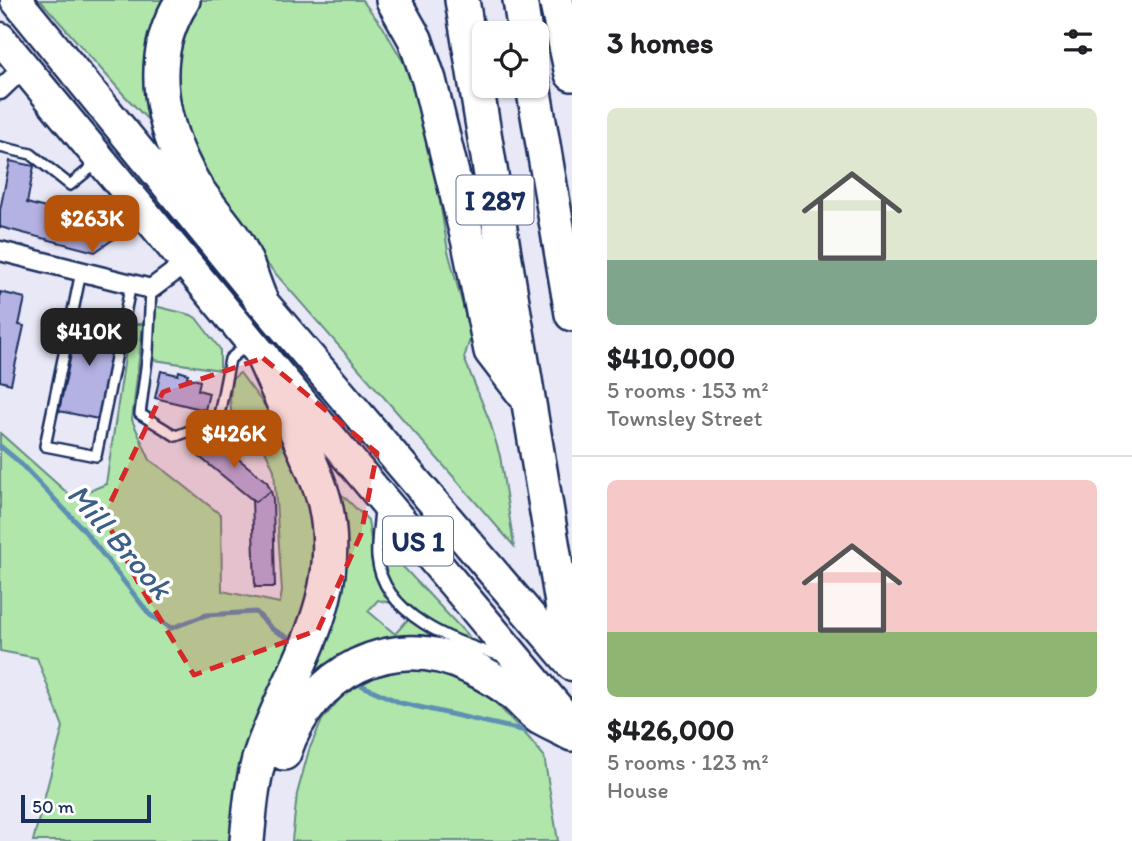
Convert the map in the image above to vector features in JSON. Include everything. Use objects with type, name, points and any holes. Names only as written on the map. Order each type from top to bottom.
[{"type":"highway","name":"US 1","points":[[16,0],[260,299],[572,664]]},
{"type":"highway","points":[[183,0],[168,28],[159,73],[160,92],[168,126],[194,185],[236,241],[260,299]]},
{"type":"highway","points":[[393,0],[415,39],[429,80],[491,351],[528,399]]},
{"type":"highway","name":"I 287","points":[[462,0],[572,664]]},
{"type":"highway","points":[[520,0],[523,21]]},
{"type":"highway","points":[[556,0],[572,74]]},
{"type":"highway","name":"US 1","points":[[0,38],[572,725]]},
{"type":"highway","name":"I 287","points":[[535,98],[572,314]]},
{"type":"highway","points":[[247,841],[254,775],[263,747],[324,603],[330,551],[325,504],[318,481],[257,349]]},
{"type":"highway","points":[[269,841],[273,798],[288,742],[301,716],[315,698],[330,682],[354,665],[388,655],[414,653],[468,666],[514,694],[537,716],[572,734]]},
{"type":"street","points":[[0,90],[24,67]]},
{"type":"street","points":[[0,251],[151,289],[186,263]]},
{"type":"lane","points":[[0,147],[31,154],[70,185],[101,159]]},
{"type":"lane","points":[[81,272],[45,446],[96,456],[131,284]]},
{"type":"lane","points":[[151,289],[148,352],[140,414],[176,436],[208,424],[219,415],[230,359],[257,349]]},
{"type":"lane","points":[[382,496],[377,558],[392,595],[423,624],[470,646],[516,660]]},
{"type":"highlighted area","points":[[263,358],[377,453],[361,534],[318,630],[194,675],[139,584],[104,516],[163,392]]},
{"type":"green space","points":[[40,0],[170,0],[152,124],[124,95]]},
{"type":"green space","points":[[195,0],[362,0],[383,27],[412,77],[435,171],[448,251],[471,336],[464,358],[490,422],[500,456],[514,546],[240,233],[193,163],[169,79]]},
{"type":"green space","points":[[155,306],[196,318],[220,349],[220,370],[155,360],[152,347]]},
{"type":"green space","points":[[130,324],[143,324],[132,420],[150,460],[221,515],[222,591],[280,603],[282,591],[274,470],[260,439],[232,420],[232,379],[240,373],[275,419],[315,501],[316,564],[308,624],[295,629],[233,841],[33,841],[63,727],[37,658],[0,651],[0,433],[73,498],[106,484]]},
{"type":"green space","points":[[334,487],[368,520],[375,567],[382,587],[395,604],[378,600],[368,611],[395,634],[409,618],[460,647],[383,646],[353,651],[324,667],[299,695]]},
{"type":"green space","points":[[385,538],[393,547],[389,552],[471,639],[469,641],[417,613],[397,593],[389,580],[382,558]]},
{"type":"green space","points":[[407,669],[451,675],[473,685],[491,698],[528,737],[544,756],[558,841],[292,841],[297,794],[309,750],[322,720],[344,694],[375,677]]},
{"type":"building","points":[[10,161],[34,166],[27,203],[100,223],[104,219],[118,236],[95,252],[0,227],[0,210]]},
{"type":"building","points":[[0,292],[25,298],[19,325],[24,326],[11,384],[0,381]]},
{"type":"building","points":[[79,317],[118,325],[98,419],[59,411]]},
{"type":"building","points":[[161,371],[178,375],[179,371],[200,381],[198,390],[209,393],[205,410],[155,398]]},
{"type":"building","points":[[210,436],[267,482],[271,491],[255,502],[196,454]]},
{"type":"building","points":[[271,491],[275,587],[255,587],[252,499],[255,502]]},
{"type":"waterway","name":"Mill Brook","points":[[0,446],[17,460],[83,529],[150,615],[172,628],[206,615],[256,612],[272,629],[292,640]]},
{"type":"waterway","name":"Mill Brook","points":[[356,683],[401,703],[535,733]]}]
